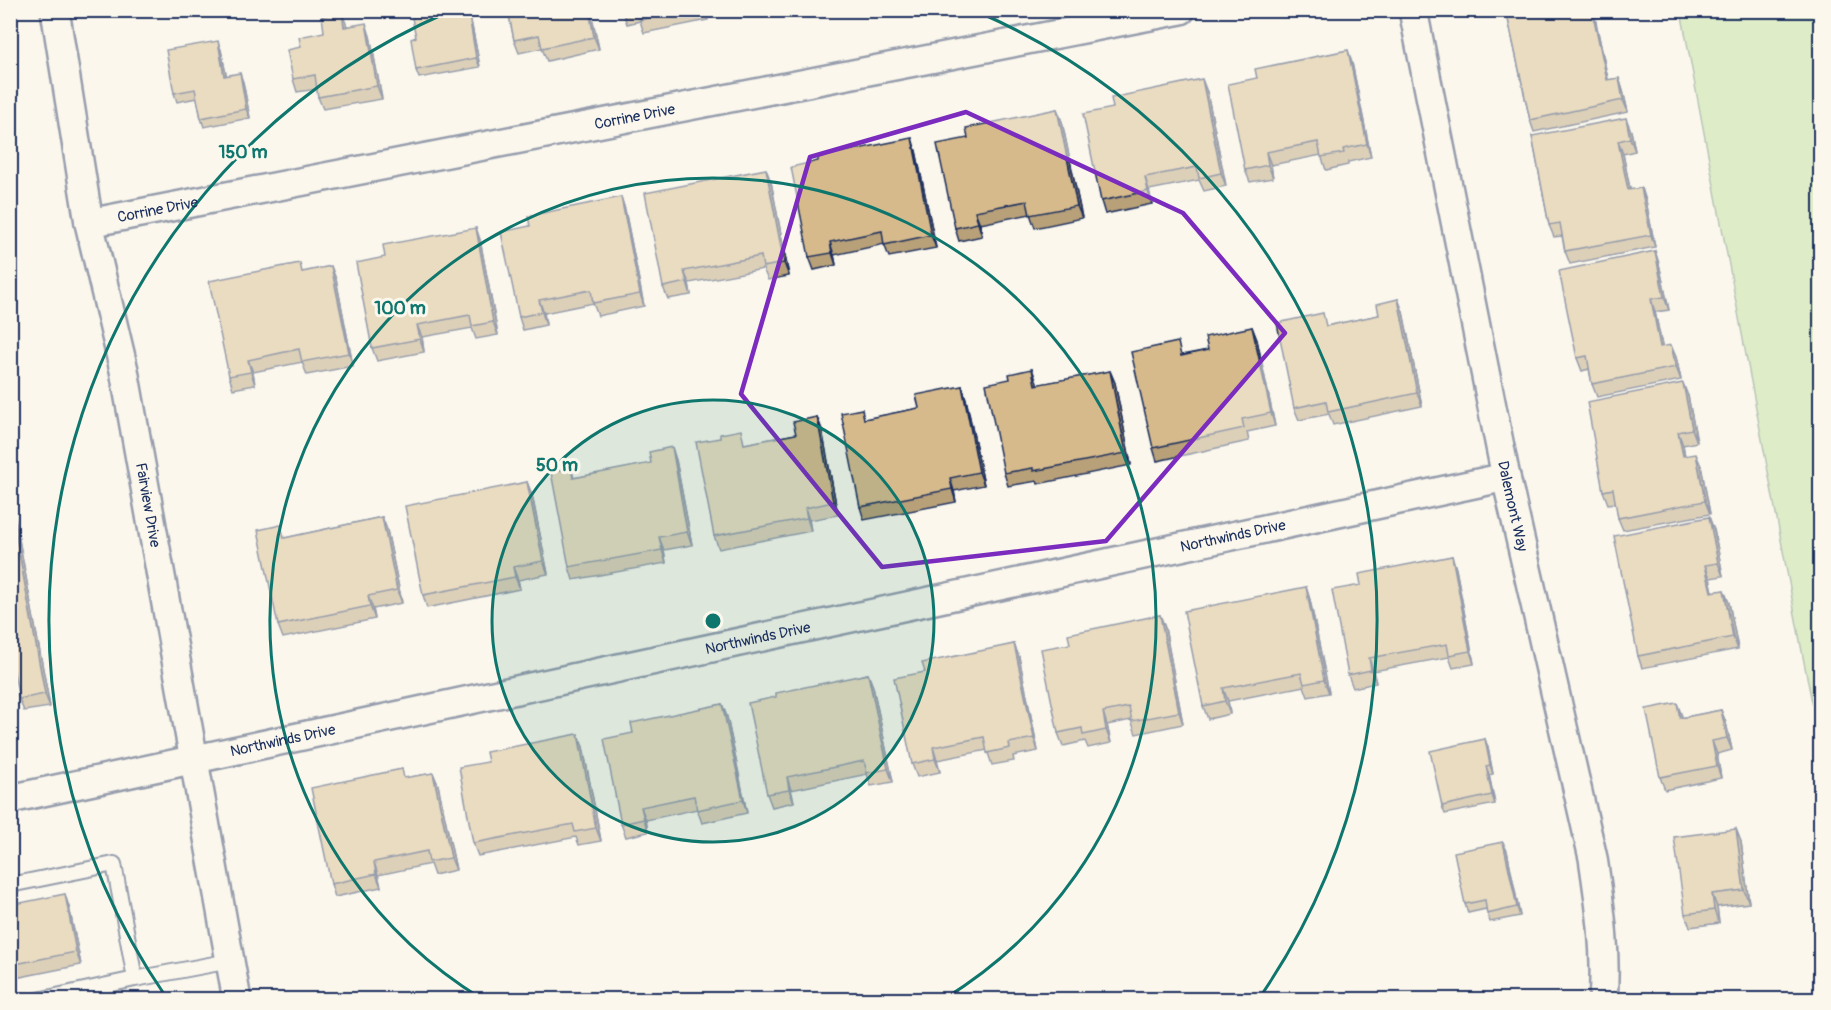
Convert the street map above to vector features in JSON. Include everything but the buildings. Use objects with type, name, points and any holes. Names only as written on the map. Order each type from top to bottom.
[{"type":"street","name":"Fairview Drive","points":[[55,10],[89,223],[124,370],[237,999]]},
{"type":"street","name":"Corrine Drive","points":[[89,223],[1181,10]]},
{"type":"street","name":"Dalemont Way","points":[[1413,10],[1506,477],[1593,858],[1604,951],[1605,974],[1602,999]]},
{"type":"street","name":"Northwinds Drive","points":[[10,799],[1506,477]]},
{"type":"lane","points":[[10,885],[114,864],[135,979]]},
{"type":"lane","points":[[38,999],[230,961]]},
{"type":"highlighted area","points":[[966,112],[1183,213],[1285,333],[1106,541],[882,567],[741,394],[810,157]]},
{"type":"green space","points":[[1681,11],[1820,11],[1820,742],[1804,662]]}]
